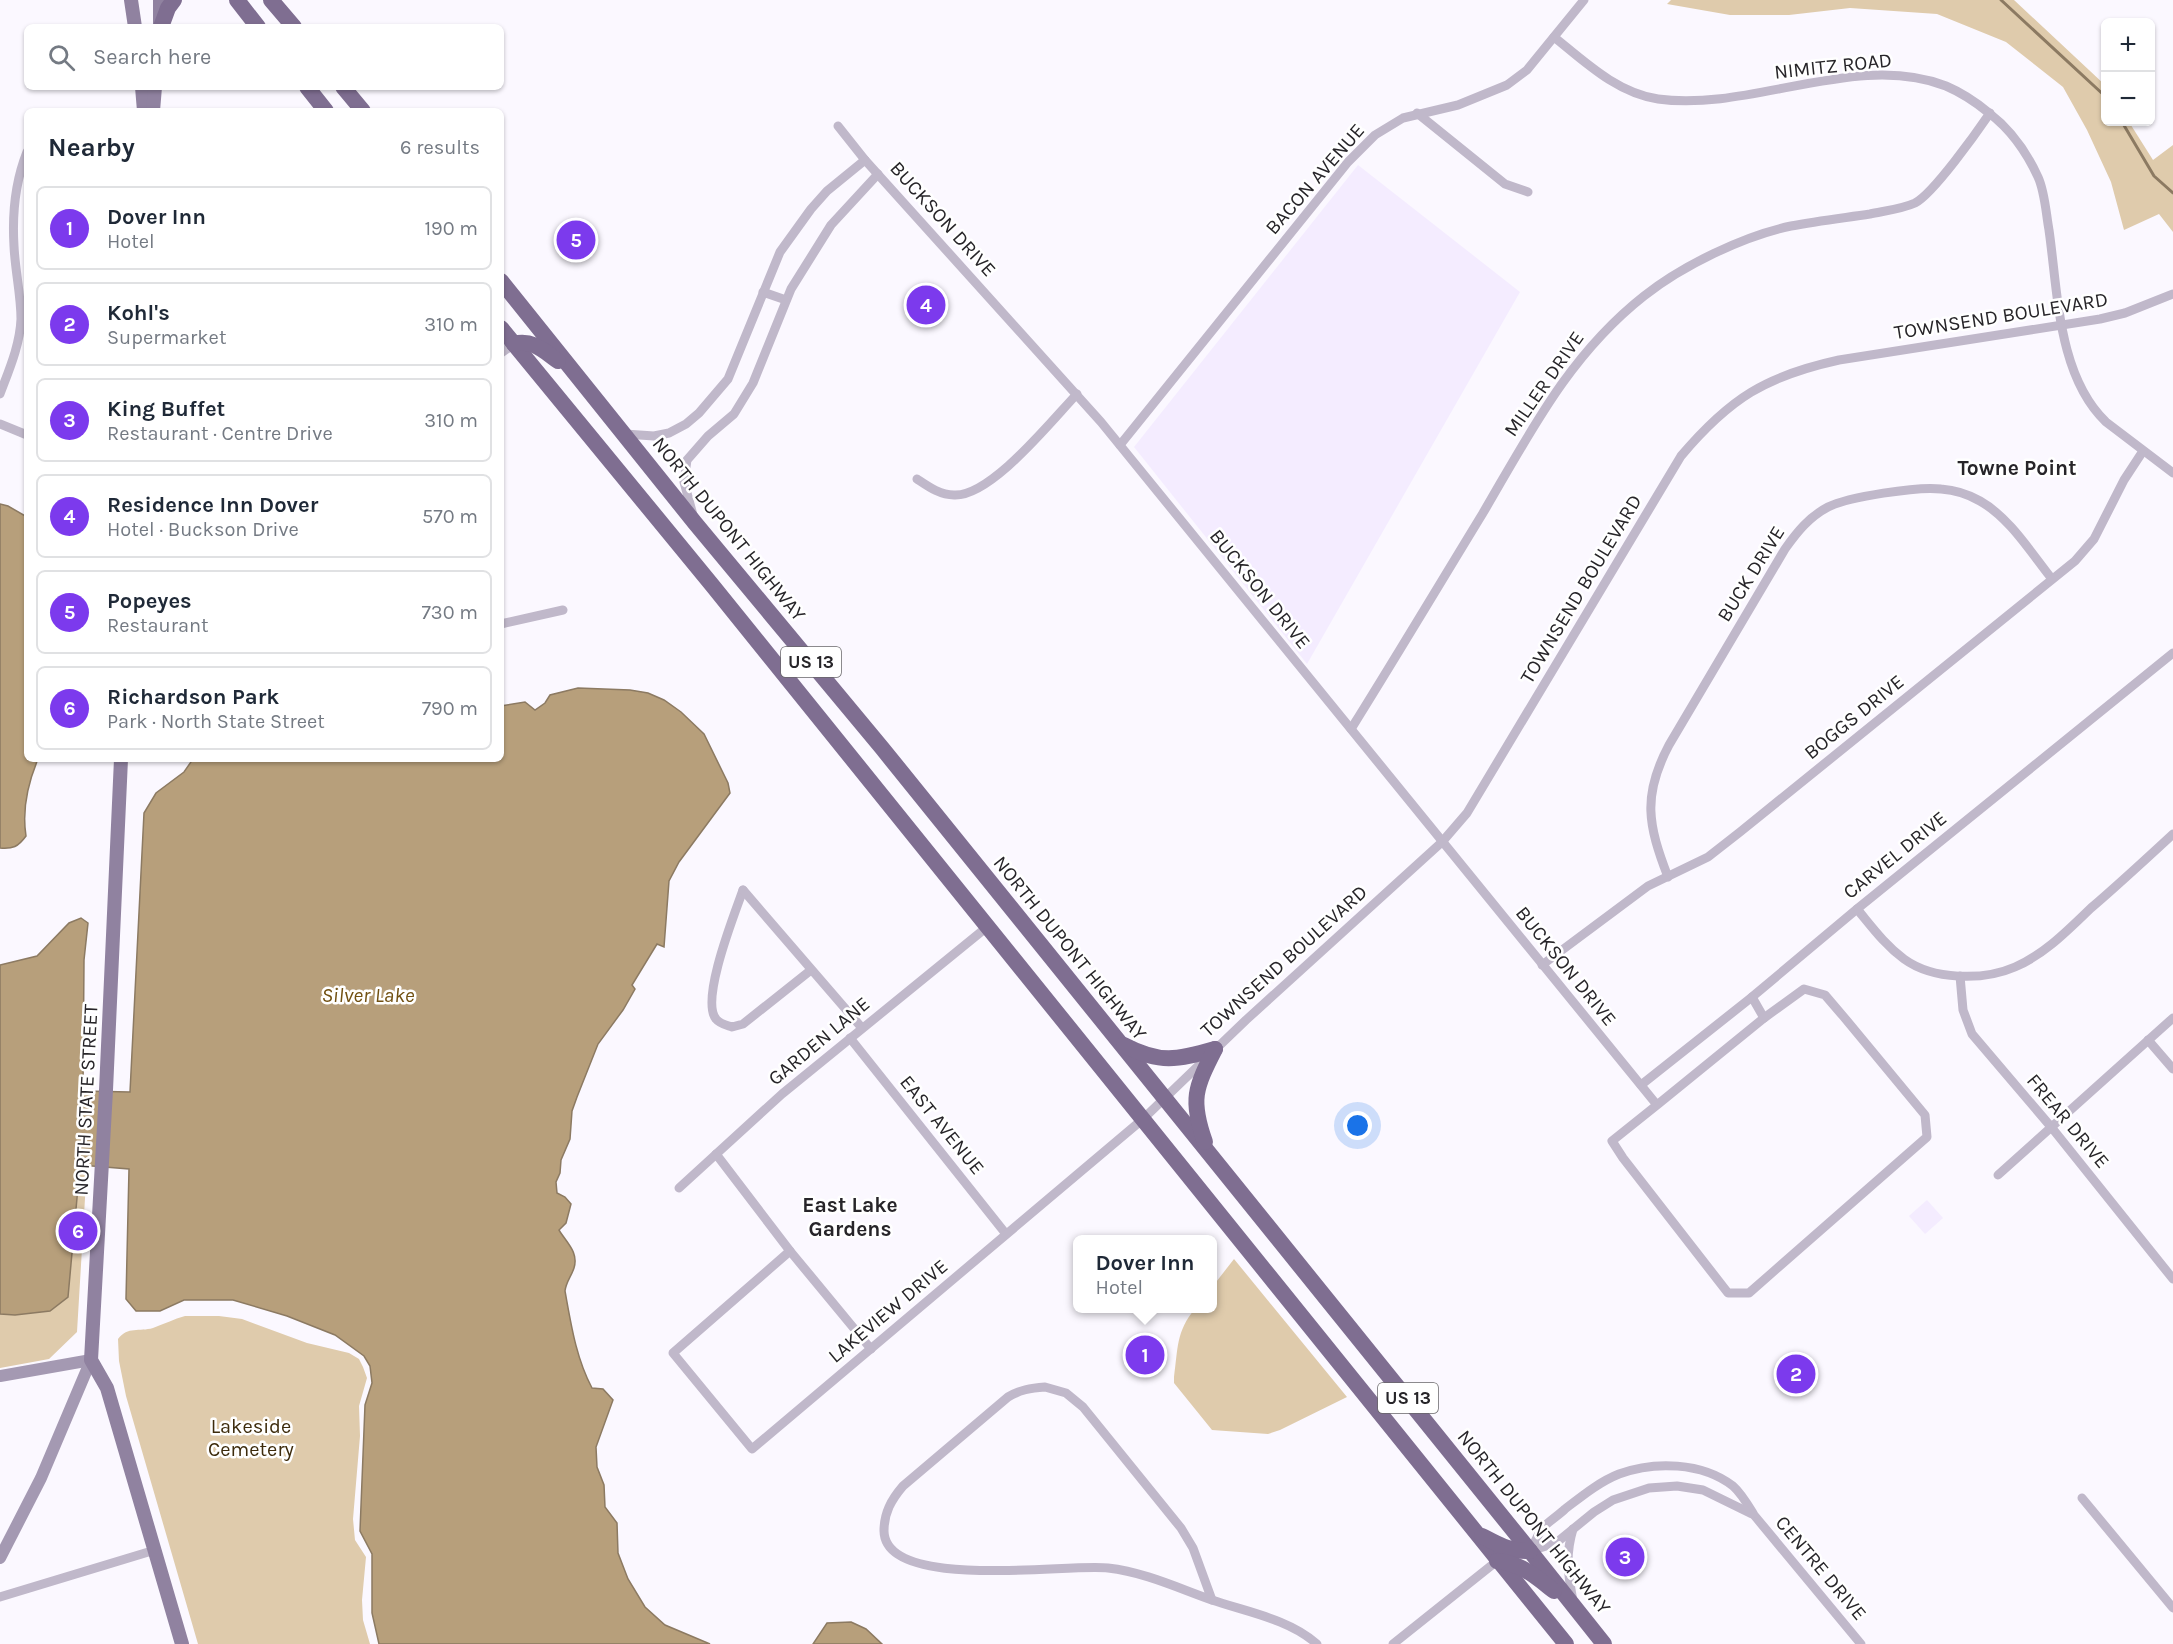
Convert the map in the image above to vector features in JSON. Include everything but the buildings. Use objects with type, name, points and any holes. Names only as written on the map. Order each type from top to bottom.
[{"type":"highway","points":[[162,24],[168,8],[174,0]]},
{"type":"highway","points":[[237,0],[256,24]]},
{"type":"highway","points":[[271,0],[291,24]]},
{"type":"highway","points":[[309,90],[324,108]]},
{"type":"highway","points":[[346,90],[360,108]]},
{"type":"highway","name":"NORTH DUPONT HIGHWAY","points":[[504,285],[695,523],[882,748],[1604,1644]]},
{"type":"highway","points":[[507,349],[523,342],[533,344],[573,372]]},
{"type":"highway","name":"US 13","points":[[507,349],[672,536],[1566,1644]]},
{"type":"highway","points":[[672,536],[690,545],[719,581],[734,584],[743,580]]},
{"type":"highway","points":[[1120,1044],[1153,1058],[1168,1059],[1215,1049]]},
{"type":"highway","points":[[1210,1154],[1197,1118],[1196,1094],[1199,1080],[1215,1049]]},
{"type":"highway","points":[[1476,1533],[1506,1549],[1519,1552],[1530,1551]]},
{"type":"highway","points":[[1497,1561],[1509,1562],[1523,1568],[1574,1606]]},
{"type":"main road","points":[[131,0],[135,24]]},
{"type":"main road","points":[[160,0],[161,24]]},
{"type":"main road","points":[[142,90],[144,108]]},
{"type":"main road","points":[[153,108],[155,90]]},
{"type":"main road","name":"NORTH STATE STREET","points":[[91,1359],[121,762]]},
{"type":"main road","points":[[0,1376],[91,1359]]},
{"type":"main road","points":[[91,1359],[107,1388],[182,1644]]},
{"type":"main road","points":[[0,1558],[41,1478],[91,1359]]},
{"type":"street","name":"BACON AVENUE","points":[[1120,445],[1348,162],[1382,130],[1403,118],[1458,105],[1507,85],[1527,70],[1584,0]]},
{"type":"street","name":"NIMITZ ROAD","points":[[1554,37],[1605,77],[1629,90],[1658,99],[1706,101],[1844,79],[1886,75],[1922,79],[1948,87],[1990,113],[2022,146],[2039,179],[2062,326],[2070,362],[2081,390],[2106,423],[2173,473]]},
{"type":"street","points":[[1417,113],[1505,184],[1528,192]]},
{"type":"street","name":"MILLER DRIVE","points":[[1351,729],[1539,417],[1578,360],[1596,339],[1643,297],[1668,279],[1736,243],[1789,226],[1887,211],[1914,204],[1922,199],[1976,134],[1990,113]]},
{"type":"street","name":"BUCKSON DRIVE","points":[[838,126],[865,160],[1077,393],[1657,1105]]},
{"type":"street","points":[[0,394],[20,332],[21,317],[13,244],[15,190],[24,160]]},
{"type":"street","points":[[625,434],[654,436],[669,433],[699,414],[728,379],[780,252],[827,191],[865,160]]},
{"type":"street","points":[[695,523],[684,482],[687,460],[708,436],[734,414],[753,383],[791,289],[831,225],[878,174]]},
{"type":"street","points":[[764,292],[786,300]]},
{"type":"street","name":"TOWNSEND BOULEVARD","points":[[1143,1119],[1215,1049],[1442,842],[1467,813],[1682,456],[1720,414],[1752,391],[1774,379],[1808,367],[2125,314],[2173,294]]},
{"type":"street","points":[[917,479],[933,490],[953,496],[969,493],[982,487],[1005,470],[1077,393]]},
{"type":"street","points":[[0,424],[24,434]]},
{"type":"street","name":"BOGGS DRIVE","points":[[1542,965],[1639,893],[1708,857],[2075,561],[2094,539],[2120,486],[2143,451]]},
{"type":"street","name":"BUCK DRIVE","points":[[1668,877],[1655,843],[1652,828],[1651,799],[1656,771],[1669,745],[1785,549],[1816,514],[1836,504],[1856,498],[1921,489],[1954,490],[1978,500],[2001,517],[2052,579]]},
{"type":"street","points":[[504,623],[563,610]]},
{"type":"street","name":"CARVEL DRIVE","points":[[1641,1085],[2173,653]]},
{"type":"street","points":[[1857,909],[1885,943],[1906,960],[1931,971],[1960,976],[1990,974],[2015,967],[2049,947],[2173,834]]},
{"type":"street","points":[[811,970],[743,1024],[732,1027],[716,1020],[712,1013],[713,980],[743,890],[862,1028]]},
{"type":"street","name":"GARDEN LANE","points":[[680,1188],[782,1094],[987,927]]},
{"type":"street","name":"FREAR DRIVE","points":[[1960,976],[1963,1010],[1972,1034],[2052,1128],[2173,1279]]},
{"type":"street","points":[[1804,989],[1825,995],[1925,1115],[1927,1137],[1749,1293],[1728,1293],[1612,1141],[1657,1105],[1764,1018],[1804,989]]},
{"type":"street","points":[[1752,997],[1764,1018]]},
{"type":"street","points":[[1998,1174],[2173,1018]]},
{"type":"street","name":"EAST AVENUE","points":[[850,1038],[1006,1234]]},
{"type":"street","points":[[2148,1040],[2173,1069]]},
{"type":"street","name":"LAKEVIEW DRIVE","points":[[790,1251],[673,1353],[752,1449],[1143,1119]]},
{"type":"street","points":[[716,1154],[790,1251],[871,1349]]},
{"type":"street","points":[[1212,1600],[1193,1548],[1172,1516],[1083,1407],[1066,1393],[1056,1389],[1031,1388],[1018,1391],[1008,1397],[903,1486],[894,1496],[886,1514],[885,1538],[888,1546],[896,1555],[912,1562],[940,1568],[982,1572],[1076,1567],[1109,1568],[1147,1577],[1212,1600],[1287,1626],[1301,1632],[1317,1644]]},
{"type":"street","name":"CENTRE DRIVE","points":[[1530,1551],[1542,1529],[1589,1491],[1618,1474],[1645,1468],[1675,1466],[1714,1475],[1734,1487],[1742,1495],[1754,1515],[1861,1644]]},
{"type":"street","name":"CENTRE DRIVE","points":[[1530,1551],[1556,1543],[1594,1512],[1613,1500],[1637,1491],[1663,1486],[1703,1490],[1754,1515]]},
{"type":"street","points":[[2082,1498],[2173,1608]]},
{"type":"street","points":[[1572,1529],[1567,1548],[1567,1560],[1574,1606]]},
{"type":"street","points":[[0,1597],[155,1550]]},
{"type":"street","points":[[1393,1644],[1497,1561]]},
{"type":"shaded area","points":[[1358,165],[1520,292],[1307,664],[1134,447]]},
{"type":"shaded area","points":[[1927,1200],[1943,1218],[1925,1234],[1909,1216]]},
{"type":"green space","points":[[1671,0],[2014,0],[2101,81],[2101,126],[2132,126],[2153,160],[2173,145],[2173,232],[2159,214],[2124,230],[2111,182],[2087,130],[2063,87],[2006,42],[1937,14],[1850,8],[1789,15],[1730,15],[1667,4]]},
{"type":"green space","points":[[80,1164],[87,1165],[77,1332],[49,1359],[0,1368],[0,1314],[15,1315]]},
{"type":"green space","points":[[1234,1259],[1347,1397],[1268,1434],[1212,1430],[1174,1383],[1174,1377],[1181,1333],[1189,1317],[1192,1313],[1217,1313],[1217,1281]]},
{"type":"green space","name":"Lakeside Cemetery","points":[[185,1316],[242,1319],[307,1343],[349,1353],[359,1359],[367,1378],[359,1406],[360,1436],[353,1519],[355,1540],[366,1557],[362,1600],[363,1620],[370,1644],[198,1644],[126,1396],[119,1361],[118,1339],[126,1332],[153,1328]]},
{"type":"water","points":[[0,504],[24,515],[24,762],[37,762],[27,797],[26,836],[12,848],[0,848]]},
{"type":"water","name":"Silver Lake","points":[[578,688],[630,690],[648,693],[664,700],[681,712],[704,734],[728,783],[730,793],[679,862],[669,881],[664,947],[657,944],[632,985],[635,989],[623,1010],[598,1044],[572,1111],[570,1139],[561,1160],[560,1173],[556,1182],[557,1193],[571,1204],[566,1223],[559,1230],[575,1257],[574,1268],[565,1291],[575,1341],[586,1377],[592,1388],[603,1389],[613,1400],[596,1447],[597,1467],[604,1485],[605,1507],[617,1523],[618,1553],[628,1579],[645,1607],[665,1625],[710,1644],[379,1644],[372,1613],[372,1554],[360,1531],[365,1405],[372,1383],[370,1366],[364,1356],[335,1335],[287,1316],[233,1300],[184,1300],[160,1311],[136,1311],[126,1299],[129,1169],[80,1165],[68,1297],[50,1311],[15,1315],[0,1314],[0,965],[37,956],[69,923],[81,918],[88,923],[84,960],[83,1091],[130,1092],[144,813],[156,793],[184,772],[191,762],[504,762],[504,706],[525,702],[535,710],[545,703],[550,695]]},
{"type":"water","points":[[851,1622],[866,1629],[882,1644],[813,1644],[827,1623]]},
{"type":"waterway","points":[[2001,0],[2101,92]]},
{"type":"waterway","points":[[2124,126],[2154,176],[2173,193]]},
{"type":"place","name":"Popeyes","points":[[576,240]]},
{"type":"place","name":"Residence Inn Dover","points":[[926,305]]},
{"type":"place","name":"Richardson Park","points":[[78,1231]]},
{"type":"place","name":"Dover Inn","points":[[1145,1355]]},
{"type":"place","name":"Kohl's","points":[[1796,1374]]},
{"type":"place","name":"King Buffet","points":[[1625,1557]]},
{"type":"district","name":"Towne Point","points":[[2017,468]]},
{"type":"district","name":"East Lake Gardens","points":[[850,1217]]}]
